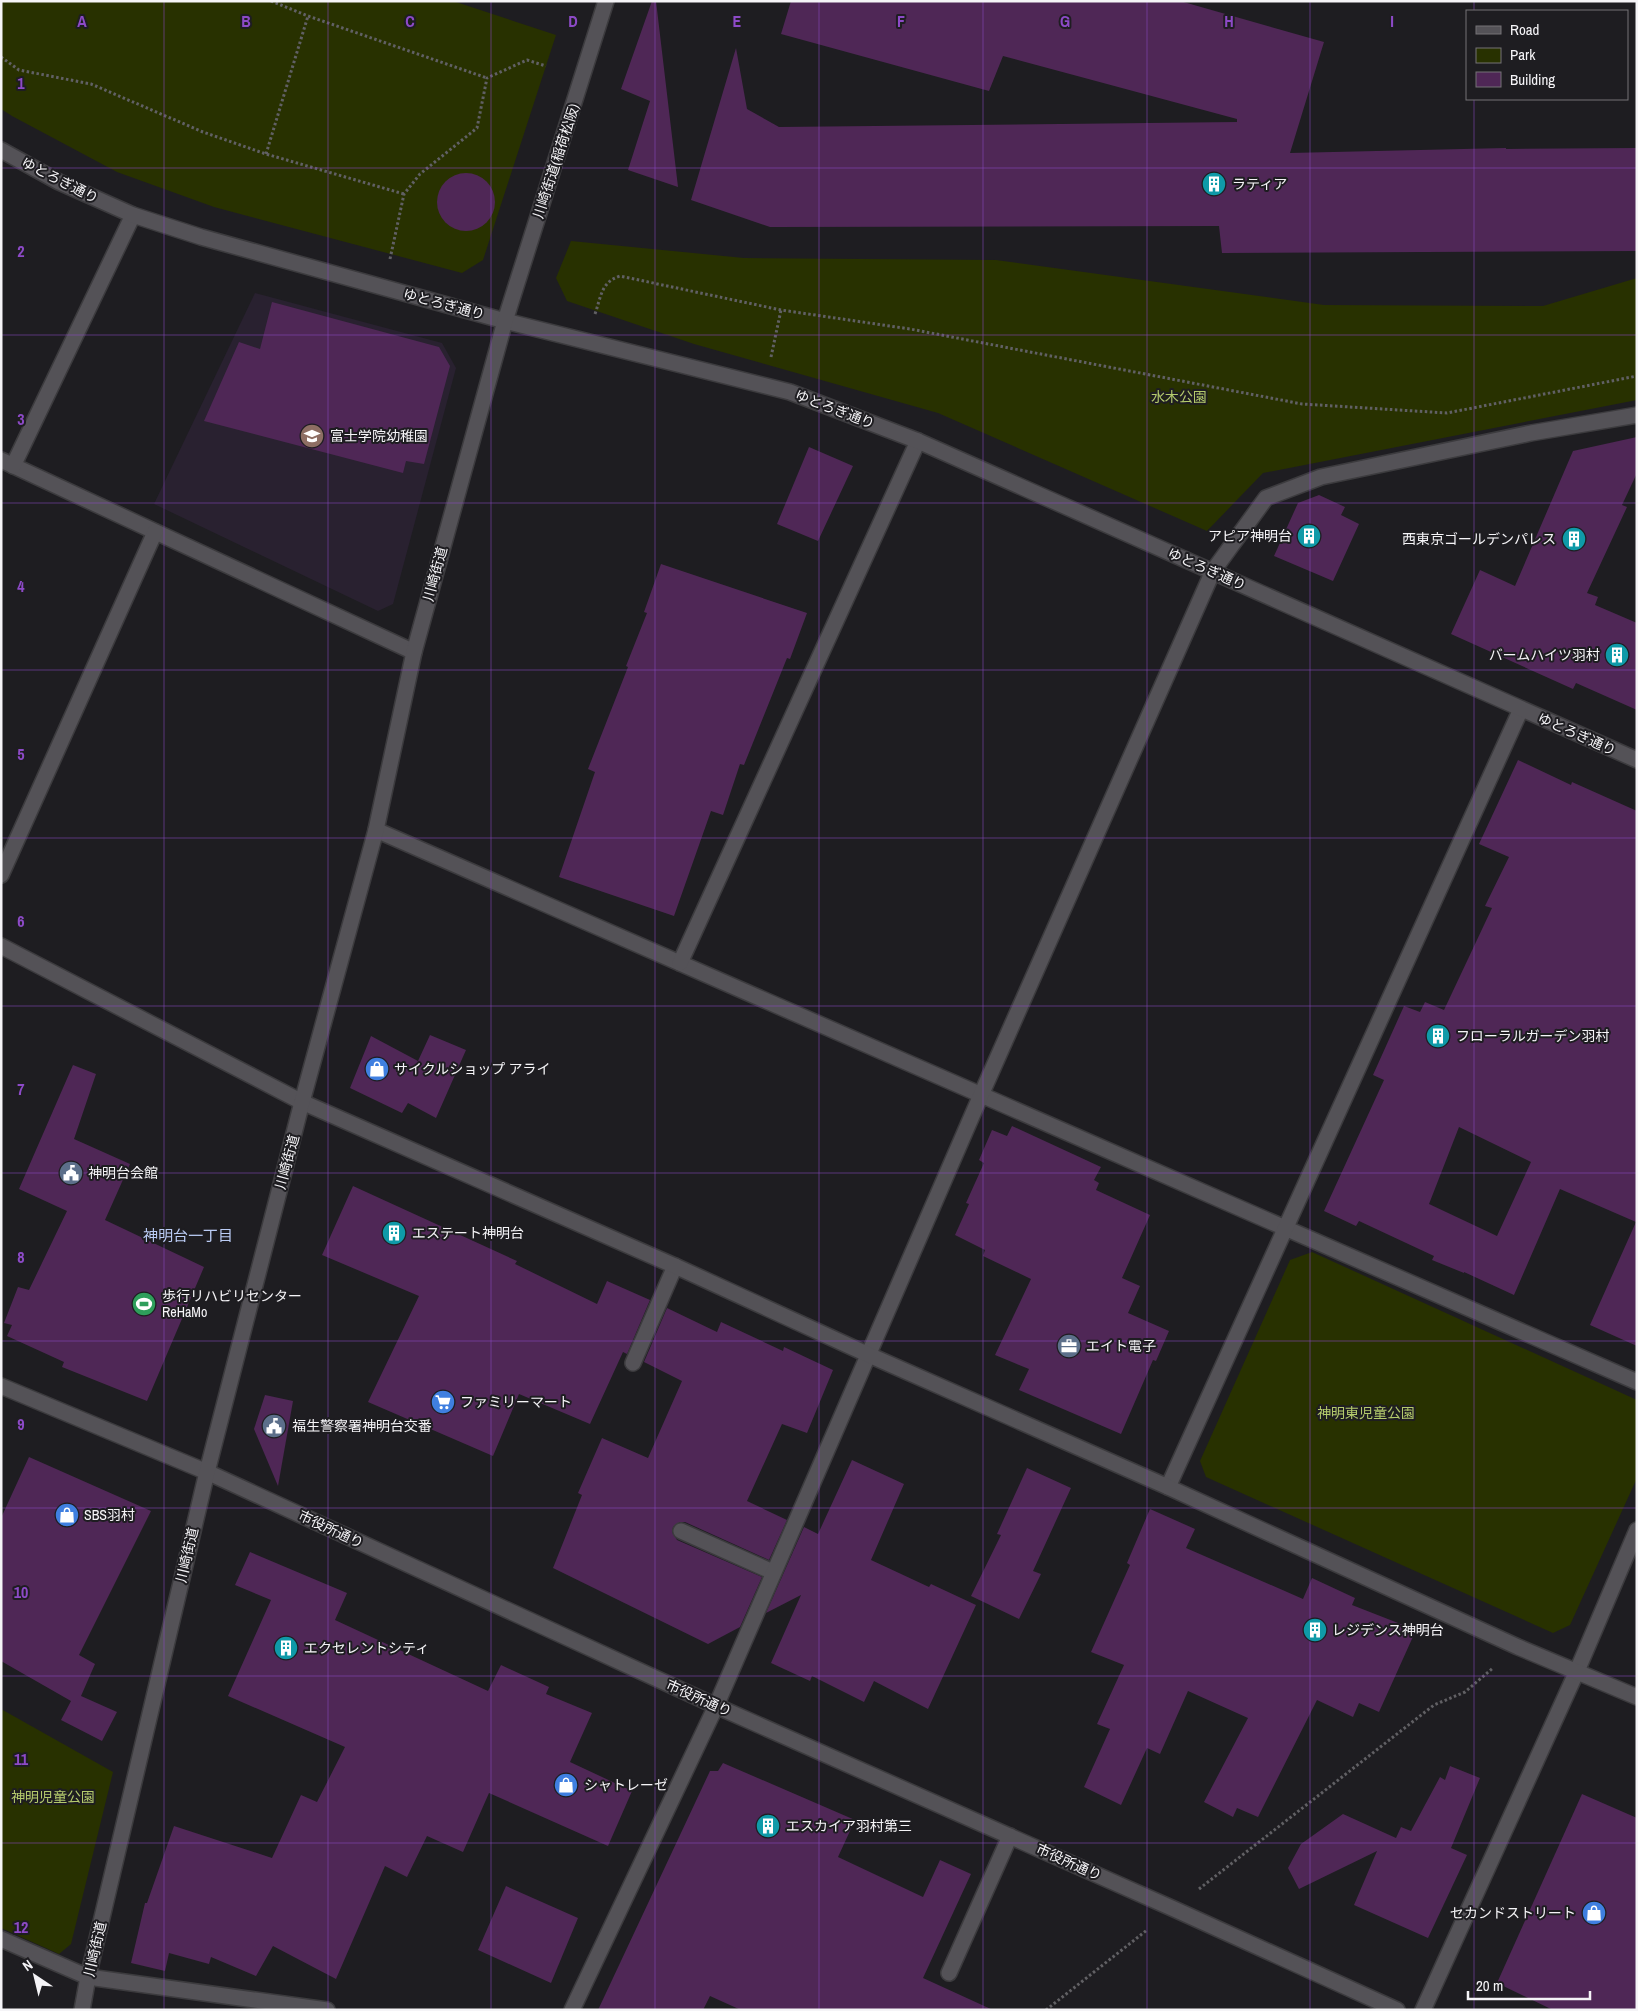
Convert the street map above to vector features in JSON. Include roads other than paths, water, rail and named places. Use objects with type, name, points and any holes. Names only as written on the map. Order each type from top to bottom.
[{"type":"street","name":"川崎街道(稲荷松阪)","points":[[505,321],[606,1]]},
{"type":"street","name":"ゆとろぎ通り","points":[[1,150],[59,182],[133,215],[201,237],[505,321],[790,392],[918,441],[1637,760]]},
{"type":"street","points":[[133,215],[7,463],[414,652]]},
{"type":"street","name":"川崎街道","points":[[82,2010],[88,1977],[207,1472],[302,1102],[376,830],[414,652],[505,321]]},
{"type":"street","points":[[572,2010],[716,1706],[981,1095],[1213,571],[1266,498],[1321,477],[1531,433],[1637,415]]},
{"type":"street","points":[[680,963],[918,441]]},
{"type":"street","points":[[1,875],[154,532]]},
{"type":"street","points":[[1168,1487],[1521,709]]},
{"type":"street","points":[[376,830],[1637,1382]]},
{"type":"street","points":[[1,946],[302,1102],[675,1266],[869,1356],[1168,1487],[1518,1647],[1637,1697]]},
{"type":"street","points":[[633,1363],[675,1266]]},
{"type":"street","name":"市役所通り","points":[[1,1386],[207,1472],[716,1706],[1398,2010]]},
{"type":"street","points":[[1423,2010],[1577,1671],[1637,1530]]},
{"type":"street","points":[[681,1531],[773,1572]]},
{"type":"street","points":[[949,1973],[1010,1836]]},
{"type":"street","points":[[1,1939],[88,1977],[327,2010]]},
{"type":"place","name":"ラティア","points":[[1214,184]]},
{"type":"place","name":"富士学院幼稚園","points":[[312,436]]},
{"type":"place","name":"アピア神明台","points":[[1309,536]]},
{"type":"place","name":"西東京ゴールデンパレス","points":[[1574,539]]},
{"type":"place","name":"バームハイツ羽村","points":[[1617,655]]},
{"type":"place","name":"フローラルガーデン羽村","points":[[1438,1036]]},
{"type":"place","name":"サイクルショップ アライ","points":[[377,1069]]},
{"type":"place","name":"神明台会館","points":[[71,1173]]},
{"type":"place","name":"エステート神明台","points":[[394,1233]]},
{"type":"place","name":"歩行リハビリセンター ReHaMo","points":[[144,1304]]},
{"type":"place","name":"エイト電子","points":[[1069,1346]]},
{"type":"place","name":"ファミリーマート","points":[[443,1402]]},
{"type":"place","name":"福生警察署神明台交番","points":[[274,1426]]},
{"type":"place","name":"SBS羽村","points":[[67,1515]]},
{"type":"place","name":"レジデンス神明台","points":[[1315,1630]]},
{"type":"place","name":"エクセレントシティ","points":[[286,1648]]},
{"type":"place","name":"シャトレーゼ","points":[[566,1785]]},
{"type":"place","name":"エスカイア羽村第三","points":[[768,1826]]},
{"type":"place","name":"セカンドストリート","points":[[1594,1913]]},
{"type":"district","name":"神明台一丁目","points":[[188,1235]]},
{"type":"park label","name":"水木公園","points":[[1179,397]]},
{"type":"park label","name":"神明東児童公園","points":[[1366,1413]]},
{"type":"park label","name":"神明児童公園","points":[[53,1797]]}]
